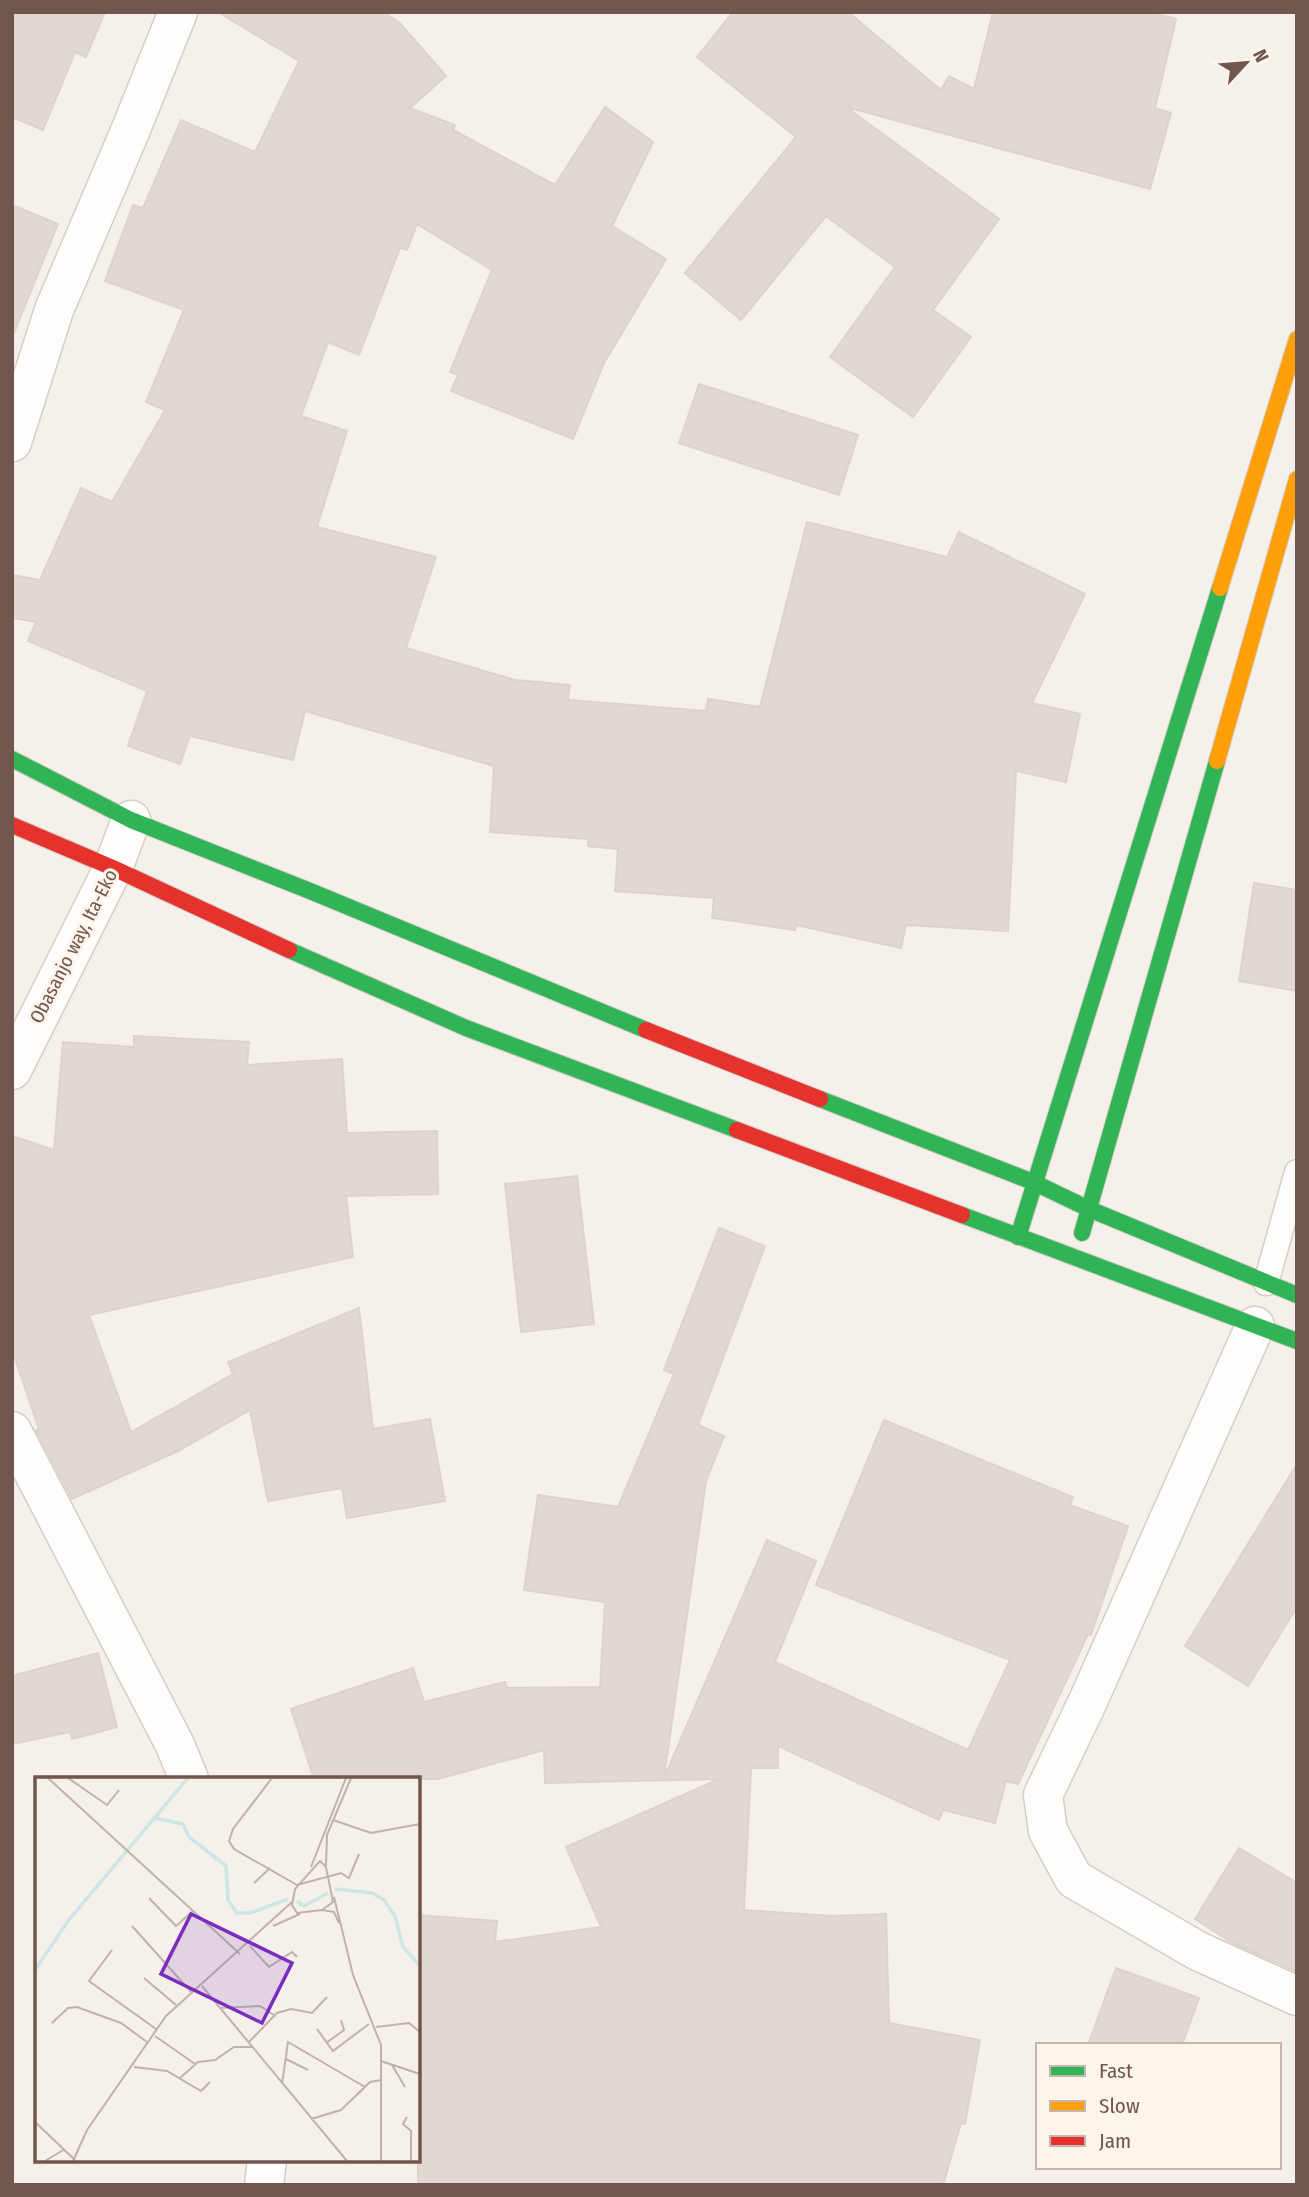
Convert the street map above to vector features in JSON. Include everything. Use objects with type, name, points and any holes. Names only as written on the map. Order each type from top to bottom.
[{"type":"main road","points":[[1018,1237],[1297,339]]},
{"type":"main road","points":[[1074,1258],[1297,478]]},
{"type":"main road","points":[[12,759],[131,821],[310,891],[657,1035],[1034,1182],[1089,1209],[1297,1295]]},
{"type":"main road","points":[[12,825],[466,1028],[1297,1341]]},
{"type":"street","points":[[12,442],[54,310],[178,12]]},
{"type":"street","name":"Obasanjo way, Ita-Eko","points":[[12,1070],[113,868],[131,821]]},
{"type":"street","points":[[1255,1326],[1088,1701],[1043,1795],[1048,1831],[1074,1879],[1198,1951],[1297,1996]]},
{"type":"street","points":[[12,1431],[176,1745],[188,1777]]},
{"type":"street","points":[[264,2185],[267,2162]]},
{"type":"lane","points":[[1266,1283],[1297,1172]]},
{"type":"building","points":[[12,12],[105,12],[86,57],[75,52],[43,130],[12,117]]},
{"type":"building","points":[[218,12],[383,12],[399,22],[446,76],[410,108],[455,125],[453,130],[555,185],[605,107],[653,142],[612,226],[666,259],[604,363],[573,439],[451,391],[458,375],[450,372],[492,270],[417,224],[407,250],[400,248],[359,355],[328,342],[301,416],[347,431],[317,527],[436,557],[406,648],[515,680],[570,685],[568,700],[706,711],[708,699],[760,707],[807,522],[947,557],[959,532],[1085,594],[1032,703],[1080,714],[1066,782],[1016,771],[1008,931],[906,925],[901,948],[796,925],[795,930],[712,918],[714,898],[615,891],[618,849],[588,846],[588,839],[490,832],[494,766],[305,711],[293,760],[190,736],[180,764],[128,746],[147,691],[28,641],[36,622],[12,618],[12,575],[40,580],[81,488],[112,502],[165,410],[146,402],[184,310],[105,281],[133,205],[143,208],[181,120],[255,152],[299,61]]},
{"type":"building","points":[[733,12],[848,12],[941,90],[949,76],[974,89],[993,12],[1150,12],[1176,19],[1155,108],[1171,113],[1150,189],[846,107],[999,219],[933,310],[971,337],[913,417],[830,357],[895,267],[826,216],[741,320],[685,273],[796,137],[697,57]]},
{"type":"building","points":[[12,205],[58,224],[14,333],[12,333]]},
{"type":"building","points":[[699,384],[858,435],[839,495],[679,443]]},
{"type":"building","points":[[1254,883],[1297,890],[1297,991],[1239,981]]},
{"type":"building","points":[[134,1036],[249,1042],[247,1065],[342,1059],[347,1133],[437,1131],[438,1194],[346,1196],[353,1257],[89,1315],[131,1432],[233,1374],[228,1362],[359,1308],[373,1429],[430,1419],[445,1501],[347,1518],[342,1488],[268,1501],[250,1410],[180,1450],[72,1499],[36,1430],[39,1429],[12,1350],[12,1136],[54,1150],[63,1042],[134,1047]]},
{"type":"building","points":[[577,1176],[594,1324],[521,1332],[505,1184]]},
{"type":"building","points":[[719,1228],[765,1246],[698,1425],[724,1436],[706,1481],[664,1778],[767,1540],[816,1561],[775,1662],[968,1750],[1010,1660],[816,1585],[884,1420],[1073,1497],[1070,1505],[1128,1526],[1091,1635],[1088,1634],[1018,1784],[1006,1781],[995,1823],[943,1810],[939,1820],[778,1746],[778,1768],[751,1768],[744,1910],[832,1916],[886,1914],[889,2023],[980,2040],[965,2124],[961,2123],[943,2185],[418,2185],[420,1915],[497,1921],[495,1942],[601,1927],[566,1847],[719,1779],[545,1783],[544,1750],[438,1779],[313,1777],[291,1709],[413,1668],[424,1702],[505,1682],[507,1688],[600,1687],[605,1602],[524,1590],[538,1495],[618,1507],[674,1374],[664,1370]]},
{"type":"building","points":[[1297,1464],[1297,1607],[1248,1686],[1185,1646]]},
{"type":"building","points":[[98,1653],[117,1727],[72,1739],[70,1732],[12,1744],[12,1676]]},
{"type":"building","points":[[1239,1848],[1297,1883],[1297,1972],[1233,1943],[1195,1919]]},
{"type":"building","points":[[1116,1968],[1199,1998],[1183,2043],[1089,2043]]},
{"type":"traffic: fast","points":[[1018,1237],[1220,588]]},
{"type":"traffic: fast","points":[[12,759],[131,820],[646,1030]]},
{"type":"traffic: fast","points":[[1082,1233],[1217,761]]},
{"type":"traffic: fast","points":[[289,950],[466,1028],[737,1130]]},
{"type":"traffic: fast","points":[[820,1099],[1033,1182],[1089,1209],[1297,1295]]},
{"type":"traffic: fast","points":[[962,1215],[1297,1341]]},
{"type":"traffic: slow","points":[[1220,588],[1297,339]]},
{"type":"traffic: slow","points":[[1217,761],[1297,479]]},
{"type":"traffic: jam","points":[[12,825],[113,868],[289,950]]},
{"type":"traffic: jam","points":[[646,1030],[820,1099]]},
{"type":"traffic: jam","points":[[737,1130],[962,1215]]}]
